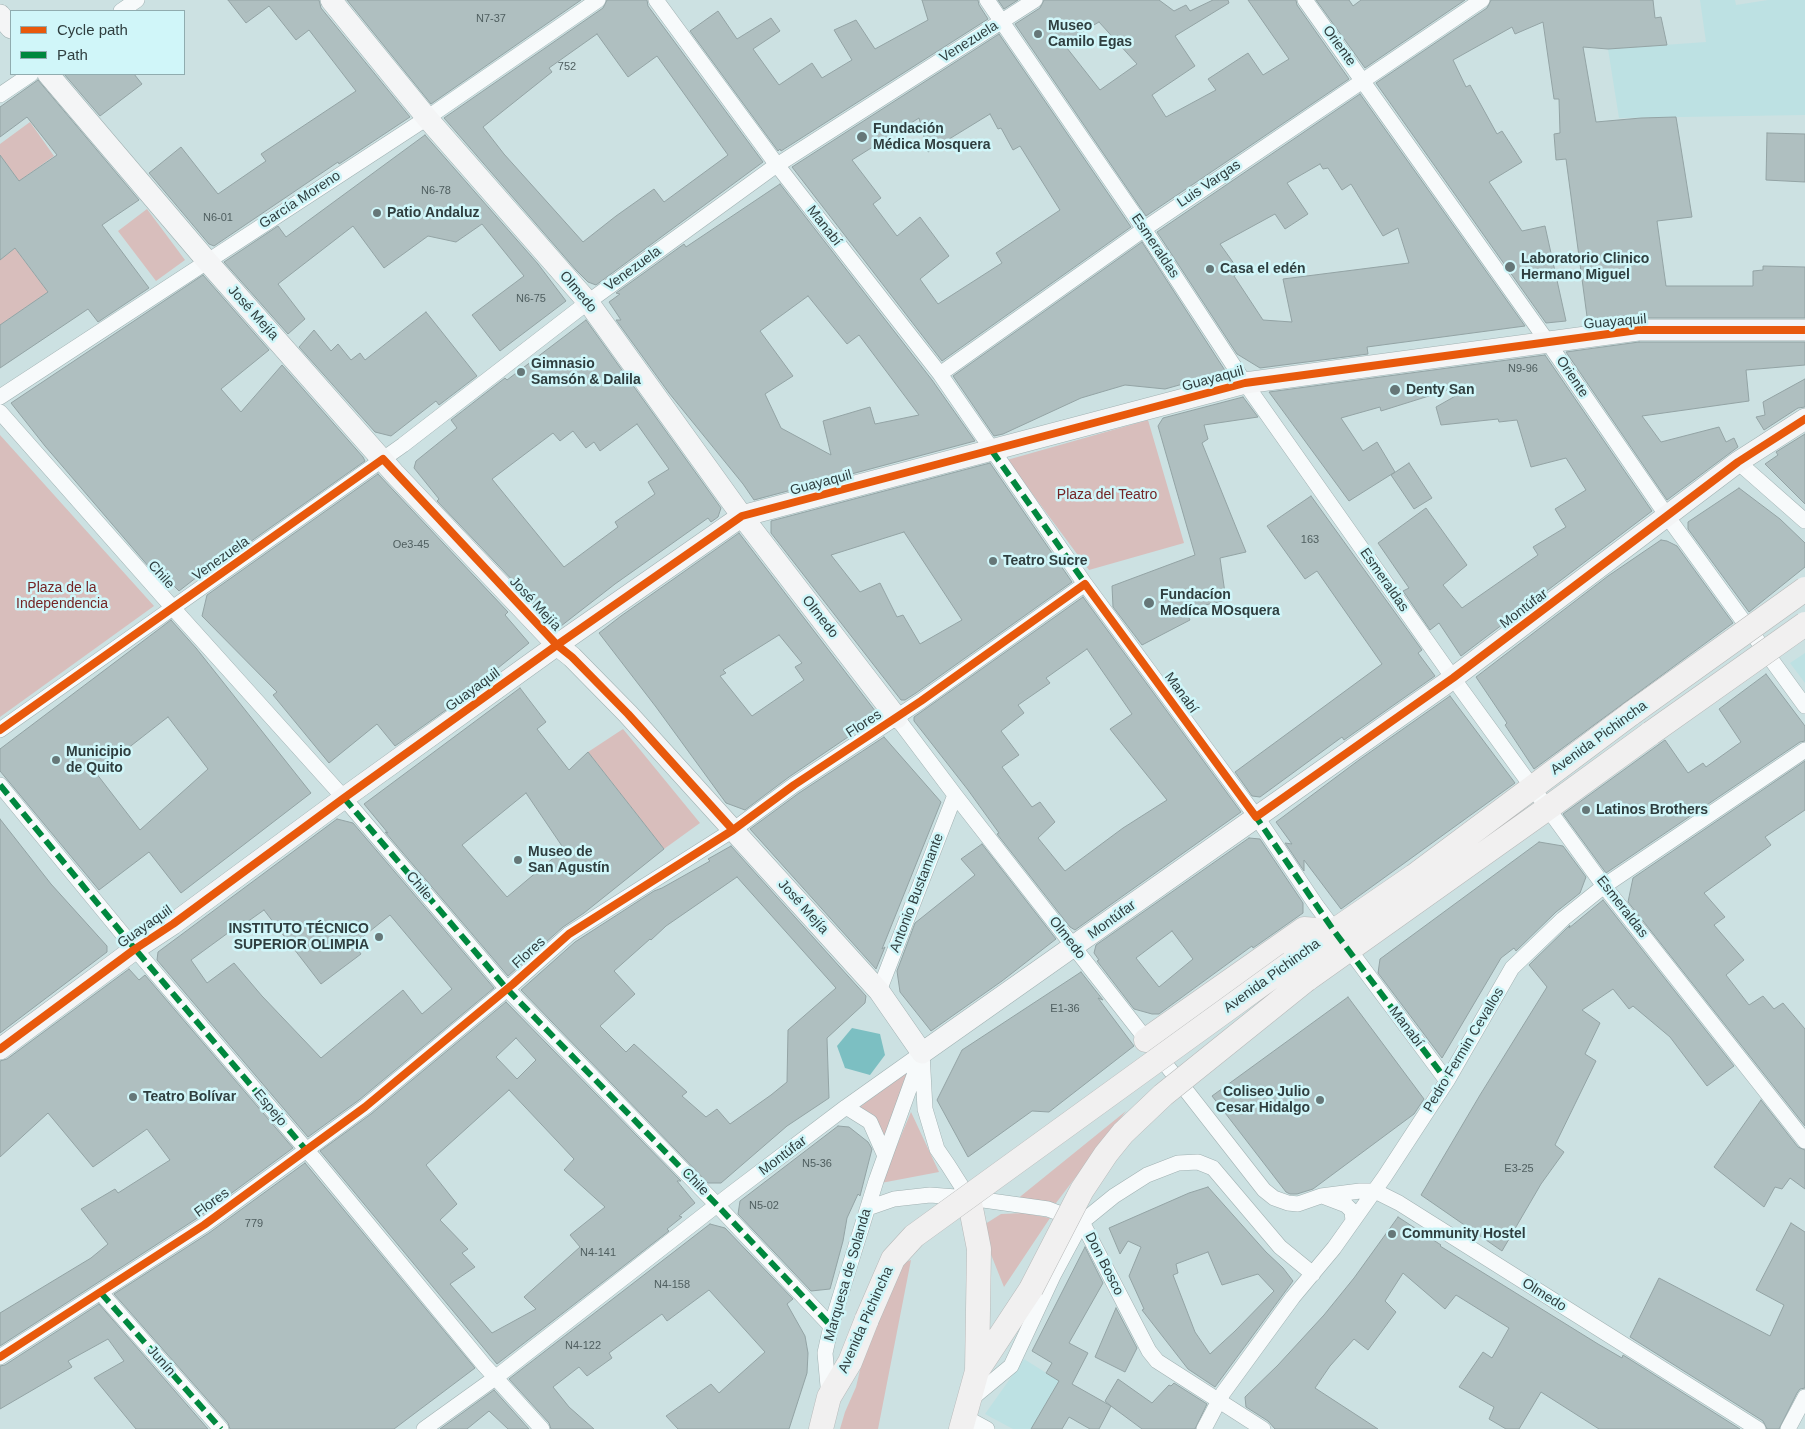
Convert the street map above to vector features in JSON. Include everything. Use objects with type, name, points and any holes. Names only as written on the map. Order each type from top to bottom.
[{"type":"main road","name":"Avenida Pichincha","points":[[821,1429],[829,1397],[850,1362],[892,1259],[914,1236],[1334,931],[1414,876],[1632,713],[1805,589]]},
{"type":"main road","name":"Avenida Pichincha","points":[[966,1415],[977,1371],[1031,1289],[1082,1190],[1106,1154],[1123,1133],[1162,1096],[1306,980],[1548,808],[1651,732],[1805,624]]},
{"type":"main road","points":[[1146,1040],[1304,929],[1334,931]]},
{"type":"main road","points":[[969,1198],[979,1249],[977,1371]]},
{"type":"street","points":[[122,10],[137,0]]},
{"type":"street","name":"Olmedo","points":[[331,0],[427,118],[588,302],[742,516],[955,795],[1264,1190],[1274,1198],[1298,1204],[1321,1196],[1375,1191],[1399,1204],[1758,1429]]},
{"type":"street","name":"García Moreno","points":[[0,396],[427,118],[598,0]]},
{"type":"street","name":"Manabí","points":[[656,0],[777,165],[940,374],[1085,584],[1256,817],[1334,931],[1448,1081]]},
{"type":"street","name":"Esmeraldas","points":[[987,0],[1246,382],[1453,678],[1604,886],[1805,1141]]},
{"type":"street","name":"Venezuela","points":[[0,730],[403,445],[588,302],[777,165],[1035,0]]},
{"type":"street","name":"Oriente","points":[[1305,0],[1547,341],[1667,516],[1805,706]]},
{"type":"street","name":"Luis Vargas","points":[[940,374],[1144,229],[1482,0]]},
{"type":"street","points":[[0,14],[10,27]]},
{"type":"street","points":[[0,95],[30,75]]},
{"type":"street","name":"José Mejía","points":[[49,75],[207,261],[383,459],[557,645],[572,657],[628,714],[879,991],[922,1053]]},
{"type":"street","name":"Guayaquil","points":[[0,1049],[344,798],[557,645],[742,516],[1246,382],[1638,330],[1805,330]]},
{"type":"street","name":"Chile","points":[[0,412],[344,798],[507,989],[717,1205],[830,1326]]},
{"type":"street","name":"Montúfar","points":[[424,1429],[495,1378],[846,1107],[1453,678],[1738,462],[1805,419]]},
{"type":"street","points":[[1738,462],[1805,521]]},
{"type":"street","name":"Flores","points":[[0,1357],[204,1225],[365,1107],[507,989],[569,934],[733,830],[794,785],[897,718],[1085,584]]},
{"type":"street","name":"Pedro Fermin Cevallos","points":[[1204,1429],[1218,1401],[1293,1297],[1313,1274],[1375,1191],[1448,1081],[1512,968],[1563,919],[1604,886],[1805,750]]},
{"type":"street","name":"Espejo","points":[[0,785],[495,1378],[542,1429]]},
{"type":"street","name":"Antonio Bustamante","points":[[879,991],[955,795]]},
{"type":"street","points":[[922,1053],[925,1109],[937,1149],[969,1198]]},
{"type":"street","name":"Marquesa de Solanda","points":[[829,1397],[825,1353],[830,1326],[885,1156],[922,1053]]},
{"type":"street","points":[[846,1107],[870,1122],[885,1156]]},
{"type":"street","points":[[987,1429],[966,1415],[1011,1366],[1052,1276],[1082,1222],[1114,1196],[1147,1175],[1178,1164],[1198,1162],[1213,1168],[1280,1247],[1313,1274]]},
{"type":"street","name":"Don Bosco","points":[[868,1208],[894,1199],[930,1194],[1048,1209],[1082,1222],[1149,1351],[1157,1361],[1263,1429]]},
{"type":"street","points":[[1321,1196],[1346,1205],[1352,1211],[1353,1221]]},
{"type":"street","name":"Junín","points":[[101,1293],[221,1429]]},
{"type":"street","points":[[1788,1429],[1805,1397]]},
{"type":"shaded area","points":[[1700,0],[1735,0],[1736,5],[1768,0],[1805,0],[1805,115],[1619,118],[1608,49],[1706,42]]},
{"type":"shaded area","points":[[1805,653],[1805,683],[1790,663]]},
{"type":"shaded area","points":[[1024,1359],[1059,1381],[1031,1429],[1013,1429],[985,1414]]},
{"type":"green space","points":[[30,122],[54,156],[19,181],[0,155],[0,144]]},
{"type":"green space","points":[[147,209],[185,260],[156,281],[118,231]]},
{"type":"green space","points":[[15,248],[48,292],[0,325],[0,260]]},
{"type":"green space","name":"Plaza del Teatro","points":[[1148,420],[1184,543],[1089,570],[1007,460]]},
{"type":"green space","name":"Plaza de la Independencia","points":[[0,435],[154,606],[0,717]]},
{"type":"green space","points":[[623,729],[700,823],[664,849],[588,752]]},
{"type":"green space","points":[[910,1068],[884,1140],[875,1116],[860,1107]]},
{"type":"green space","points":[[1126,1111],[1056,1203],[1016,1200]]},
{"type":"green space","points":[[911,1112],[939,1172],[881,1183]]},
{"type":"green space","points":[[1024,1213],[1050,1218],[1004,1287],[982,1226],[1001,1214]]},
{"type":"green space","points":[[911,1260],[878,1429],[840,1429],[856,1387],[861,1366],[901,1264]]},
{"type":"water","points":[[852,1028],[880,1034],[885,1055],[870,1075],[845,1068],[837,1046]]},
{"type":"building","points":[[228,0],[319,0],[321,8],[410,117],[339,164],[338,162],[214,246],[209,244],[149,173],[181,147],[218,194],[266,161],[261,154],[356,91],[309,30],[296,40],[269,6],[246,23]]},
{"type":"building","points":[[347,0],[581,0],[431,104]]},
{"type":"building","points":[[607,0],[647,0],[648,6],[763,162],[596,285],[588,282],[576,270],[444,118],[603,8]],"holes":[[[597,34],[628,77],[657,56],[728,155],[664,202],[654,189],[583,242],[504,154],[483,127],[552,72],[549,68]]]},
{"type":"building","points":[[922,0],[978,0],[988,19],[781,151],[780,149],[778,151],[690,31],[718,11],[737,39],[771,18],[780,31],[753,49],[779,85],[812,63],[822,78],[852,60],[834,30],[856,20],[875,49],[928,20]]},
{"type":"building","points":[[998,0],[1018,0],[1004,9]]},
{"type":"building","points":[[1044,0],[1159,0],[1174,11],[1186,5],[1190,11],[1213,0],[1228,0],[1229,3],[1175,36],[1195,66],[1152,95],[1166,117],[1216,90],[1208,79],[1248,53],[1263,75],[1289,59],[1248,0],[1296,0],[1297,5],[1349,79],[1146,216],[1015,24],[1040,8]],"holes":[[[1099,22],[1137,64],[1100,90],[1063,43]]]},
{"type":"building","points":[[1316,0],[1349,0],[1353,6],[1361,0],[1465,0],[1365,68]]},
{"type":"building","points":[[1491,0],[1653,0],[1655,18],[1661,17],[1667,45],[1608,49],[1583,47],[1596,122],[1676,117],[1692,217],[1657,221],[1666,286],[1753,286],[1753,271],[1763,270],[1763,266],[1805,267],[1805,318],[1638,318],[1588,324],[1566,159],[1556,160],[1554,134],[1560,133],[1559,99],[1554,99],[1543,22],[1515,34],[1512,27],[1453,60],[1466,87],[1470,85],[1497,134],[1502,131],[1522,162],[1489,182],[1522,231],[1545,226],[1566,321],[1546,323],[1376,83],[1487,8]]},
{"type":"building","points":[[999,34],[1131,227],[942,361],[792,167]],"holes":[[[990,114],[998,129],[1001,128],[1013,150],[1020,146],[1060,210],[996,253],[1002,263],[938,304],[920,279],[949,256],[920,217],[897,236],[873,204],[881,198],[852,160],[919,118],[928,152]]]},
{"type":"building","points":[[65,75],[135,75],[142,84],[100,116]]},
{"type":"building","points":[[38,80],[139,200],[102,225],[149,288],[98,322],[88,309],[0,368],[0,325],[48,292],[15,248],[0,260],[0,155],[19,181],[57,155],[27,117],[0,137],[0,107]]},
{"type":"building","points":[[1360,94],[1525,326],[1367,347],[1368,354],[1260,368],[1237,354],[1157,232]],"holes":[[[1320,164],[1323,169],[1328,168],[1342,190],[1351,184],[1383,236],[1398,228],[1409,263],[1283,279],[1292,322],[1263,320],[1234,276],[1240,272],[1220,244],[1275,214],[1285,229],[1308,214],[1287,183]]]},
{"type":"building","points":[[1767,133],[1805,134],[1805,182],[1766,180]]},
{"type":"building","points":[[425,135],[538,264],[566,301],[500,351],[472,315],[524,276],[482,224],[456,242],[428,236],[384,268],[353,226],[278,284],[305,319],[288,334],[224,262],[278,226],[286,237]]},
{"type":"building","points":[[780,184],[932,380],[975,441],[754,500],[669,393],[616,320],[621,320],[609,302],[620,294],[616,293],[684,244],[686,247]],"holes":[[[808,296],[847,344],[859,335],[919,415],[875,424],[870,407],[823,421],[831,455],[781,428],[765,394],[793,376],[760,331]]]},
{"type":"building","points":[[1142,242],[1226,372],[1165,389],[1125,385],[1081,398],[1003,434],[994,436],[953,376]]},
{"type":"building","points":[[203,275],[269,350],[221,389],[241,412],[282,365],[365,461],[213,568],[215,563],[179,591],[152,564],[149,567],[45,446],[11,403]]},
{"type":"building","points":[[426,312],[477,376],[439,405],[436,401],[391,436],[375,432],[299,347],[314,330],[331,351],[338,344],[351,360],[360,353],[365,360]]},
{"type":"building","points":[[586,320],[721,508],[718,517],[711,522],[708,518],[615,584],[561,626],[557,627],[437,501],[439,499],[414,468],[416,461],[457,428],[451,420],[505,378],[507,380]],"holes":[[[637,424],[669,469],[648,482],[655,494],[615,522],[618,527],[564,567],[492,479],[553,433],[560,441],[573,431],[586,448],[594,442],[600,451]]]},
{"type":"building","points":[[1639,342],[1805,342],[1805,365],[1746,370],[1749,401],[1642,416],[1661,442],[1719,427],[1726,442],[1734,438],[1738,447],[1667,500],[1566,352]]},
{"type":"building","points":[[1545,355],[1652,511],[1461,656],[1439,623],[1430,630],[1403,591],[1409,588],[1378,543],[1426,508],[1467,565],[1443,585],[1462,608],[1538,555],[1533,547],[1566,527],[1555,509],[1586,490],[1566,458],[1531,467],[1517,420],[1499,422],[1498,419],[1441,425],[1436,407],[1466,390],[1464,385],[1381,411],[1380,407],[1341,418],[1363,451],[1377,442],[1395,472],[1349,501],[1269,392]]},
{"type":"building","points":[[1805,379],[1805,407],[1798,408],[1764,430],[1756,417],[1765,415],[1763,402]]},
{"type":"building","points":[[1243,397],[1258,417],[1204,425],[1208,439],[1202,443],[1246,552],[1220,558],[1226,600],[1185,610],[1190,620],[1142,645],[1113,607],[1112,586],[1195,555],[1158,426],[1163,418]]},
{"type":"building","points":[[1805,434],[1805,504],[1765,464],[1778,455],[1776,452]]},
{"type":"building","points":[[990,463],[1072,582],[916,693],[905,700],[901,700],[771,533],[771,521]],"holes":[[[904,532],[962,620],[920,644],[903,615],[897,617],[880,583],[860,592],[831,555]]]},
{"type":"building","points":[[1409,463],[1432,498],[1414,509],[1391,475]]},
{"type":"building","points":[[378,474],[508,612],[505,615],[529,643],[446,710],[395,746],[377,724],[329,763],[273,695],[277,692],[202,616],[207,595]]},
{"type":"building","points":[[1739,488],[1780,519],[1805,543],[1805,567],[1749,612],[1688,529],[1688,522]]},
{"type":"building","points":[[1311,496],[1422,650],[1418,653],[1435,676],[1344,740],[1342,737],[1260,797],[1252,796],[1235,772],[1382,664],[1317,571],[1305,579],[1267,526]]},
{"type":"building","points":[[739,533],[879,716],[789,777],[745,810],[726,803],[599,633]],"holes":[[[779,635],[802,663],[795,667],[804,680],[752,716],[720,676],[726,673],[723,670]]]},
{"type":"building","points":[[1661,540],[1677,546],[1733,623],[1534,769],[1505,725],[1507,723],[1476,677],[1608,576]]},
{"type":"building","points":[[1083,597],[1241,812],[1075,930],[1070,927],[997,834],[999,833],[968,790],[914,721],[914,717]],"holes":[[[1087,649],[1132,714],[1110,729],[1167,800],[1123,828],[1065,871],[1038,838],[1055,822],[1040,802],[1032,807],[1002,767],[1019,755],[1001,731],[1024,713],[1018,705],[1050,683],[1046,678]]]},
{"type":"building","name":"Municipio de Quito","points":[[171,620],[196,648],[311,793],[181,893],[149,852],[99,890],[0,771],[0,749]],"holes":[[[168,717],[208,769],[140,830],[96,773]]]},
{"type":"building","points":[[1766,674],[1805,726],[1805,741],[1800,742],[1606,873],[1563,814],[1665,740],[1688,773],[1703,763],[1706,767],[1741,742],[1719,709]]},
{"type":"building","points":[[520,688],[546,722],[537,729],[569,770],[588,752],[664,849],[584,913],[563,927],[508,976],[385,832],[388,833],[364,804]],"holes":[[[526,793],[564,849],[507,897],[462,845]]]},
{"type":"building","points":[[1450,696],[1515,783],[1341,909],[1304,860],[1304,871],[1285,843],[1292,844],[1276,822],[1359,760]]},
{"type":"building","points":[[884,737],[941,802],[882,949],[885,947],[876,969],[750,829],[799,793]]},
{"type":"building","points":[[1805,761],[1805,810],[1765,837],[1771,845],[1704,893],[1725,917],[1714,925],[1744,960],[1726,975],[1749,1005],[1763,996],[1774,1009],[1783,1003],[1805,1029],[1805,1126],[1628,902],[1633,878]]},
{"type":"building","points":[[0,819],[51,884],[107,946],[107,952],[0,1033]]},
{"type":"building","points":[[337,819],[353,823],[494,988],[359,1100],[308,1137],[157,960],[158,952]],"holes":[[[264,910],[321,984],[361,954],[354,944],[390,915],[452,989],[422,1014],[403,990],[321,1058],[262,996],[234,963],[207,983],[191,960],[232,930],[233,932]]]},
{"type":"building","points":[[1249,838],[1260,839],[1303,903],[1303,913],[1253,948],[1252,946],[1159,1014],[1134,1009],[1097,961],[1099,960],[1094,953],[1096,945]],"holes":[[[1172,931],[1193,959],[1159,987],[1136,958]]]},
{"type":"building","points":[[1539,842],[1563,846],[1586,877],[1580,893],[1556,912],[1516,951],[1514,948],[1501,958],[1442,1058],[1378,973],[1380,959]]},
{"type":"building","points":[[982,844],[1056,939],[1002,981],[931,1031],[900,992],[897,971],[915,923],[975,875],[961,859]]},
{"type":"building","points":[[731,846],[866,996],[865,1003],[827,1038],[829,1098],[787,1126],[721,1183],[708,1183],[521,990],[575,942],[654,891],[710,861],[708,859]],"holes":[[[737,877],[836,988],[788,1030],[787,1082],[730,1124],[717,1109],[706,1117],[682,1096],[687,1092],[634,1044],[626,1052],[600,1026],[635,994],[614,971],[666,926]]]},
{"type":"building","points":[[1603,900],[1734,1066],[1707,1086],[1670,1037],[1633,1006],[1629,1009],[1613,989],[1582,1010],[1600,1023],[1585,1054],[1596,1061],[1555,1145],[1564,1152],[1541,1184],[1502,1251],[1421,1195],[1547,987],[1529,965],[1570,925],[1569,928]]},
{"type":"building","points":[[129,969],[139,980],[145,975],[293,1148],[199,1217],[0,1346],[0,1313],[91,1258],[108,1244],[81,1209],[115,1189],[118,1193],[170,1160],[147,1129],[93,1167],[48,1113],[0,1157],[0,1061],[7,1059]]},
{"type":"building","points":[[1081,972],[1103,1000],[1098,998],[1134,1046],[1049,1112],[1032,1111],[968,1157],[937,1100],[962,1050]]},
{"type":"building","name":"Coliseo Julio Cesar Hidalgo","points":[[1348,997],[1424,1099],[1414,1114],[1313,1189],[1290,1194],[1286,1192],[1212,1096]]},
{"type":"building","points":[[506,1002],[681,1181],[677,1181],[695,1203],[679,1216],[682,1217],[667,1229],[669,1231],[497,1364],[320,1151],[371,1114]],"holes":[[[516,1038],[536,1060],[517,1079],[496,1057]],[[509,1090],[574,1159],[564,1170],[605,1207],[570,1235],[580,1247],[524,1297],[536,1309],[492,1333],[450,1284],[475,1267],[462,1253],[468,1249],[440,1220],[457,1204],[426,1165]]]},
{"type":"building","points":[[1761,1100],[1798,1147],[1805,1150],[1805,1189],[1790,1178],[1782,1189],[1775,1187],[1764,1207],[1714,1167]]},
{"type":"building","points":[[838,1126],[849,1127],[868,1142],[872,1149],[860,1196],[858,1194],[847,1218],[830,1289],[811,1291],[738,1214],[740,1201]]},
{"type":"building","points":[[305,1163],[475,1368],[394,1429],[230,1429],[228,1423],[114,1294],[209,1233]]},
{"type":"building","points":[[1208,1187],[1293,1281],[1215,1387],[1188,1369],[1142,1310],[1144,1309],[1129,1276],[1141,1247],[1128,1241],[1120,1254],[1109,1228],[1189,1193]],"holes":[[[1208,1252],[1222,1285],[1258,1274],[1274,1291],[1210,1354],[1195,1332],[1173,1275],[1178,1273],[1176,1264]]]},
{"type":"building","points":[[1398,1217],[1440,1246],[1598,1344],[1622,1358],[1623,1355],[1740,1429],[1599,1429],[1541,1392],[1519,1429],[1506,1429],[1489,1419],[1494,1407],[1459,1387],[1483,1352],[1492,1358],[1509,1328],[1456,1295],[1445,1309],[1403,1273],[1385,1301],[1396,1312],[1368,1350],[1354,1339],[1330,1366],[1315,1388],[1378,1429],[1275,1429],[1268,1421],[1246,1407],[1245,1397],[1278,1365],[1324,1315],[1354,1278]]},
{"type":"building","points":[[1791,1223],[1805,1232],[1805,1388],[1800,1389],[1797,1393],[1779,1429],[1767,1429],[1763,1421],[1630,1337],[1659,1278],[1770,1336],[1784,1305],[1756,1290]]},
{"type":"building","points":[[710,1224],[725,1228],[793,1299],[787,1304],[805,1336],[808,1353],[807,1373],[789,1429],[678,1429],[666,1416],[711,1384],[719,1393],[765,1352],[709,1290],[667,1321],[662,1314],[609,1353],[612,1358],[587,1376],[579,1367],[553,1387],[569,1407],[594,1429],[551,1429],[549,1423],[509,1379]]},
{"type":"building","points":[[1085,1247],[1103,1283],[1069,1343],[1088,1353],[1072,1384],[1111,1406],[1099,1429],[1090,1429],[1069,1417],[1062,1429],[1031,1429],[1059,1381],[1046,1373],[1052,1363],[1032,1351]]},
{"type":"building","points":[[99,1304],[208,1429],[136,1429],[94,1378],[124,1361],[108,1339],[68,1361],[72,1367],[0,1409],[0,1366],[5,1365]]},
{"type":"building","points":[[1116,1308],[1137,1348],[1125,1372],[1095,1357]]},
{"type":"building","points":[[1118,1379],[1152,1403],[1169,1385],[1171,1386],[1174,1383],[1207,1404],[1195,1429],[1142,1429],[1105,1401]]},
{"type":"building","points":[[494,1390],[529,1429],[508,1429],[489,1411],[467,1429],[440,1429]]},
{"type":"marked path","points":[[992,451],[1087,586]]},
{"type":"marked path","points":[[0,785],[135,949],[306,1150]]},
{"type":"marked path","points":[[344,798],[507,989],[717,1205],[831,1326]]},
{"type":"marked path","points":[[1254,814],[1334,931],[1447,1081]]},
{"type":"marked path","points":[[101,1293],[221,1429]]},
{"type":"cycle path","points":[[0,1049],[344,798],[557,645],[742,516],[1245,383],[1638,330],[1805,330]]},
{"type":"cycle path","points":[[0,1357],[204,1225],[365,1107],[513,984],[569,934],[733,830],[794,785],[921,701],[1085,584],[1256,817],[1453,678],[1738,462],[1805,419]]},
{"type":"cycle path","points":[[0,730],[383,459],[557,645],[572,657],[628,714],[733,830]]},
{"type":"place","name":"Museo Camilo Egas","points":[[1038,34]]},
{"type":"place","name":"Fundación Médica Mosquera","points":[[862,137]]},
{"type":"place","name":"Patio Andaluz","points":[[377,213]]},
{"type":"place","name":"Laboratorio Clinico Hermano Miguel","points":[[1510,267]]},
{"type":"place","name":"Casa el edén","points":[[1210,269]]},
{"type":"place","name":"Gimnasio Samsón & Dalila","points":[[521,372]]},
{"type":"place","name":"Denty San","points":[[1395,390]]},
{"type":"place","name":"Teatro Sucre","points":[[993,561]]},
{"type":"place","name":"Fundacíon Medíca MOsquera","points":[[1149,603]]},
{"type":"place","name":"Municipio de Quito","points":[[56,760]]},
{"type":"place","name":"Latinos Brothers","points":[[1586,810]]},
{"type":"place","name":"Museo de San Agustín","points":[[518,860]]},
{"type":"place","name":"INSTITUTO TÉCNICO SUPERIOR OLIMPIA","points":[[379,937]]},
{"type":"place","name":"Teatro Bolívar","points":[[133,1097]]},
{"type":"place","name":"Coliseo Julio Cesar Hidalgo","points":[[1320,1100]]},
{"type":"place","name":"Community Hostel","points":[[1392,1234]]}]
